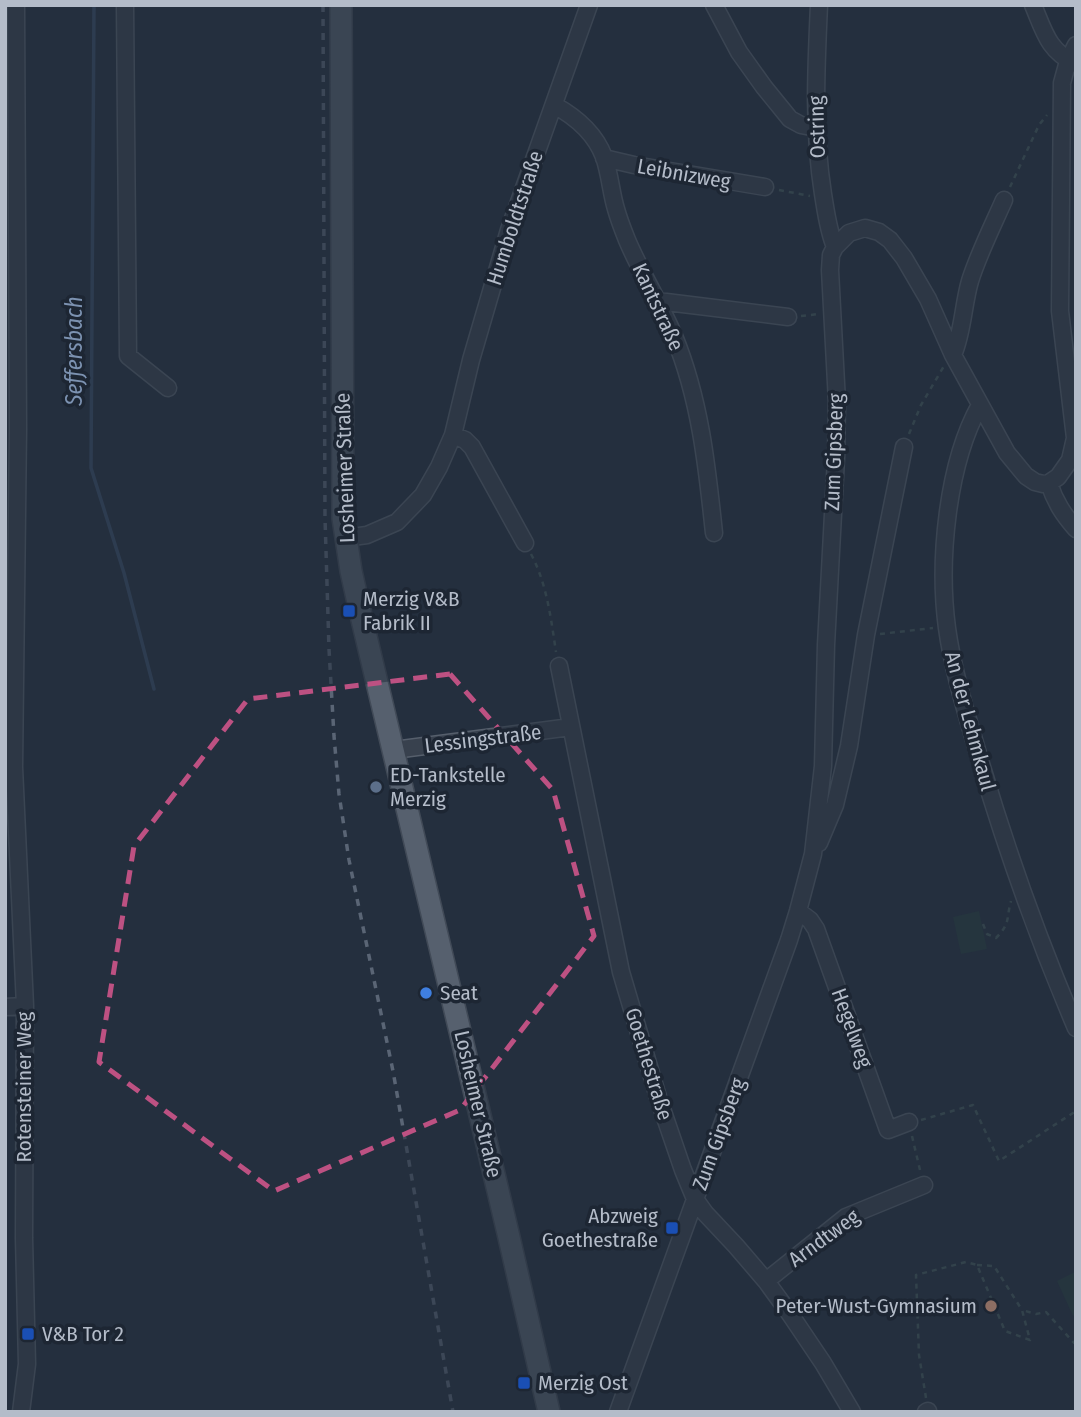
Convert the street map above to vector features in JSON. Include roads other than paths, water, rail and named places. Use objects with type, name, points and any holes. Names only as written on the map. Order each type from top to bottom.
[{"type":"main road","name":"Losheimer Straße","points":[[341,5],[345,538],[353,583],[549,1412]]},
{"type":"street","name":"Rotensteiner Weg","points":[[16,5],[18,429],[14,767],[25,1006],[24,1238],[27,1364],[21,1412]]},
{"type":"street","points":[[125,5],[128,356],[168,388]]},
{"type":"street","name":"Humboldtstraße","points":[[345,538],[367,535],[397,522],[424,495],[439,467],[453,435],[471,360],[509,230],[589,5]]},
{"type":"street","points":[[714,5],[739,52],[790,119],[816,128]]},
{"type":"street","name":"Ostring","points":[[819,5],[816,70],[818,161],[829,232],[835,247]]},
{"type":"street","points":[[1033,5],[1049,43],[1058,54],[1072,63]]},
{"type":"street","points":[[835,247],[849,233],[865,228],[879,232],[890,240],[928,299],[953,355],[1007,453],[1026,476],[1035,482],[1049,483],[1058,477],[1070,460],[1074,438],[1074,413],[1060,311],[1059,272],[1069,236],[1062,83],[1072,63],[1076,45]]},
{"type":"street","name":"Kantstraße","points":[[554,104],[580,122],[594,138],[604,158],[616,210],[628,240],[673,334],[687,370],[706,458],[715,533]]},
{"type":"street","name":"Leibnizweg","points":[[604,158],[765,187]]},
{"type":"street","points":[[953,355],[959,341],[971,277],[1004,200]]},
{"type":"street","name":"Zum Gipsberg","points":[[618,1412],[798,911],[813,854],[823,766],[826,645],[836,458],[836,365],[830,270],[831,255],[835,247]]},
{"type":"street","points":[[658,301],[788,317]]},
{"type":"street","name":"An der Lehmkaul","points":[[980,405],[963,442],[948,515],[944,588],[946,627],[957,684],[992,801],[1023,894],[1076,1028]]},
{"type":"street","points":[[453,435],[465,440],[472,447],[525,543]]},
{"type":"street","name":"Zum Gipsberg","points":[[813,854],[835,805],[849,746],[866,635],[904,447]]},
{"type":"street","points":[[1049,483],[1055,502],[1076,529]]},
{"type":"street","name":"Goethestraße","points":[[559,666],[621,972],[658,1097],[695,1199],[766,1281],[824,1363],[852,1412]]},
{"type":"street","name":"Lessingstraße","points":[[394,750],[571,727]]},
{"type":"street","name":"Hegelweg","points":[[798,911],[810,920],[816,929],[888,1130],[915,1121]]},
{"type":"street","points":[[5,1007],[25,1006]]},
{"type":"street","name":"Arndtweg","points":[[766,1281],[846,1217],[924,1185]]},
{"type":"waterway","name":"Seffersbach","points":[[94,5],[91,468],[124,573],[154,689]]},
{"type":"railway","points":[[323,5],[325,518],[329,649],[339,794],[349,860],[393,1071],[453,1412]]},
{"type":"place","name":"Merzig V&B Fabrik II","points":[[349,611]]},
{"type":"place","name":"ED-Tankstelle Merzig","points":[[376,787]]},
{"type":"place","name":"Seat","points":[[426,993]]},
{"type":"place","name":"Abzweig Goethestraße","points":[[672,1228]]},
{"type":"place","name":"Peter-Wust-Gymnasium","points":[[991,1306]]},
{"type":"place","name":"V&B Tor 2","points":[[28,1334]]},
{"type":"place","name":"Merzig Ost","points":[[524,1383]]}]
